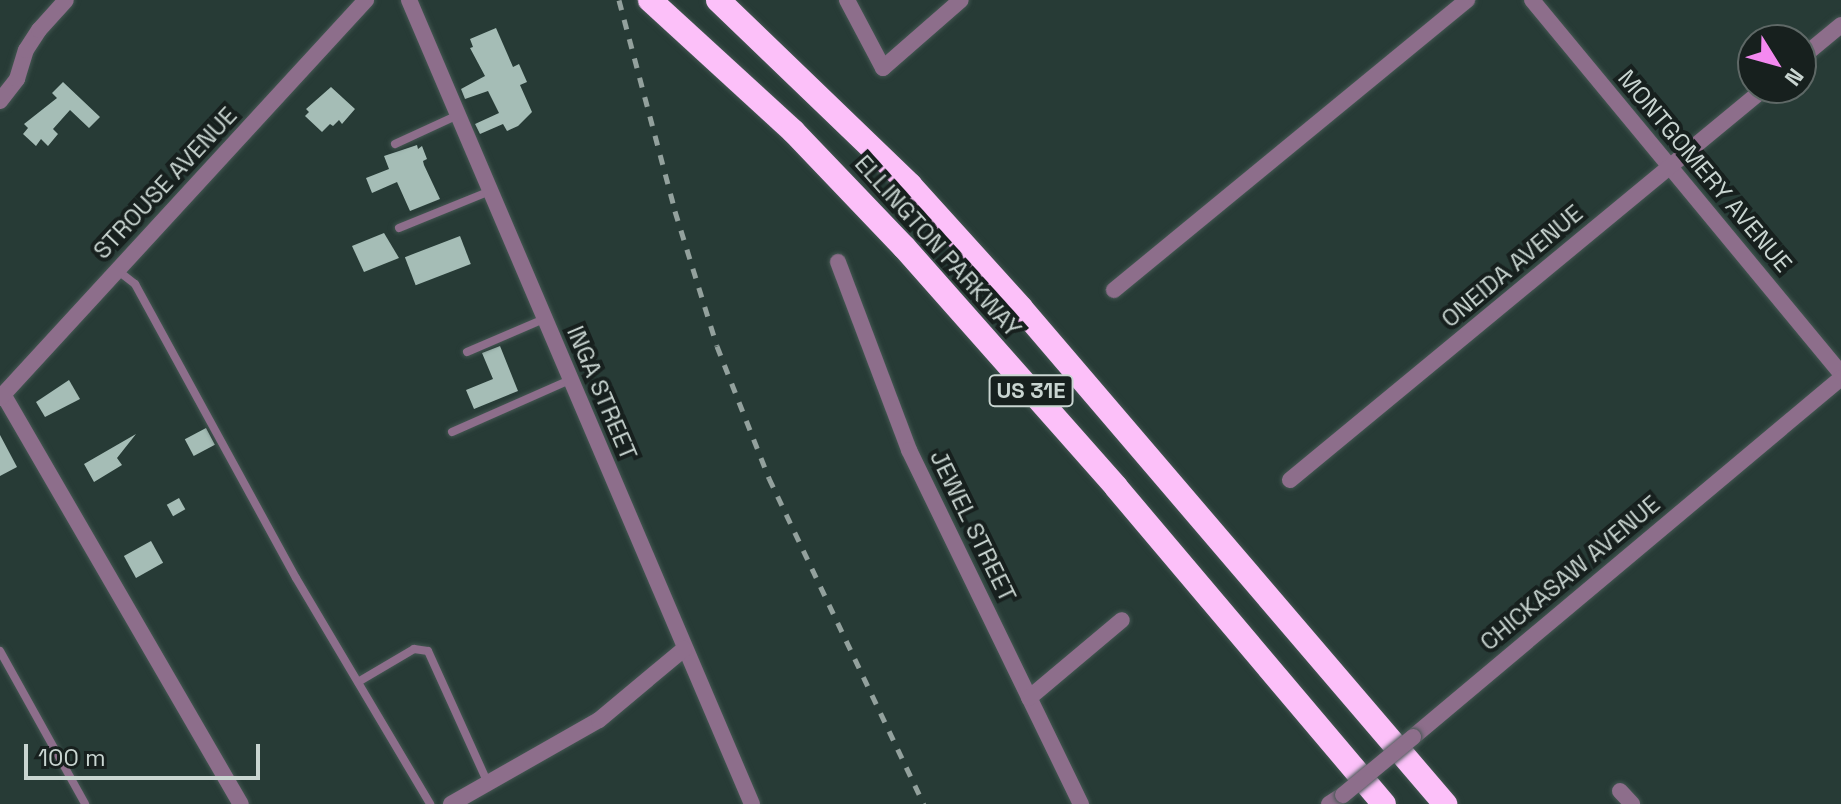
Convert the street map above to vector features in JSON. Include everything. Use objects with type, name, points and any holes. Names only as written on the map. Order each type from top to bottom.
[{"type":"highway","name":"ELLINGTON PARKWAY","points":[[718,0],[910,185],[1001,285],[1445,804]]},
{"type":"highway","name":"ELLINGTON PARKWAY","points":[[651,1],[793,131],[904,247],[1116,487],[1384,804]]},
{"type":"street","points":[[0,101],[17,79],[32,40],[66,0]]},
{"type":"street","name":"STROUSE AVENUE","points":[[2,396],[366,0]]},
{"type":"street","name":"INGA STREET","points":[[409,0],[752,804]]},
{"type":"street","points":[[847,0],[883,68],[961,0]]},
{"type":"street","points":[[1114,290],[1467,0]]},
{"type":"street","name":"MONTGOMERY AVENUE","points":[[1532,0],[1841,375]]},
{"type":"street","points":[[1817,45],[1841,25]]},
{"type":"street","name":"ONEIDA AVENUE","points":[[1290,480],[1746,104]]},
{"type":"street","name":"JEWEL STREET","points":[[838,262],[909,450],[1081,804]]},
{"type":"street","name":"CHICKASAW AVENUE","points":[[1336,800],[1841,375]]},
{"type":"street","points":[[2,396],[241,804]]},
{"type":"street","points":[[1029,698],[1122,620]]},
{"type":"street","points":[[451,804],[599,720],[684,649]]},
{"type":"street","points":[[1620,791],[1632,804]]},
{"type":"lane","points":[[395,144],[458,115]]},
{"type":"lane","points":[[399,228],[490,191]]},
{"type":"lane","points":[[117,270],[135,284],[266,524],[430,804]]},
{"type":"lane","points":[[467,352],[544,319]]},
{"type":"lane","points":[[452,432],[570,380]]},
{"type":"lane","points":[[358,682],[414,649],[428,651],[488,783]]},
{"type":"lane","points":[[0,651],[85,804]]},
{"type":"building","points":[[496,28],[513,67],[519,64],[527,82],[520,85],[532,112],[518,126],[507,131],[503,124],[480,134],[475,124],[499,113],[488,91],[465,99],[461,89],[485,76],[470,48],[473,47],[470,39]]},
{"type":"building","points":[[63,82],[100,117],[89,128],[70,110],[53,129],[58,134],[48,146],[41,139],[36,146],[23,134],[28,128],[24,124],[57,98],[52,93]]},
{"type":"building","points":[[331,87],[355,109],[342,124],[339,120],[322,132],[305,116],[309,112],[306,109]]},
{"type":"building","points":[[417,145],[418,149],[422,146],[427,159],[423,161],[424,165],[440,199],[410,211],[397,182],[372,193],[366,178],[389,169],[384,156]]},
{"type":"building","points":[[384,233],[399,258],[364,272],[352,246]]},
{"type":"building","points":[[460,236],[471,264],[416,285],[405,257]]},
{"type":"building","points":[[500,346],[518,391],[474,409],[466,390],[493,379],[482,353]]},
{"type":"building","points":[[69,380],[80,399],[45,417],[36,402]]},
{"type":"building","points":[[206,428],[215,445],[194,456],[185,439]]},
{"type":"building","points":[[136,434],[117,458],[122,465],[94,482],[84,464]]},
{"type":"building","points":[[0,435],[17,467],[0,476]]},
{"type":"building","points":[[179,498],[185,509],[173,516],[167,505]]},
{"type":"building","points":[[151,541],[163,563],[136,578],[124,556]]},
{"type":"railway","points":[[619,0],[675,211],[717,346],[769,478],[924,804]]}]
